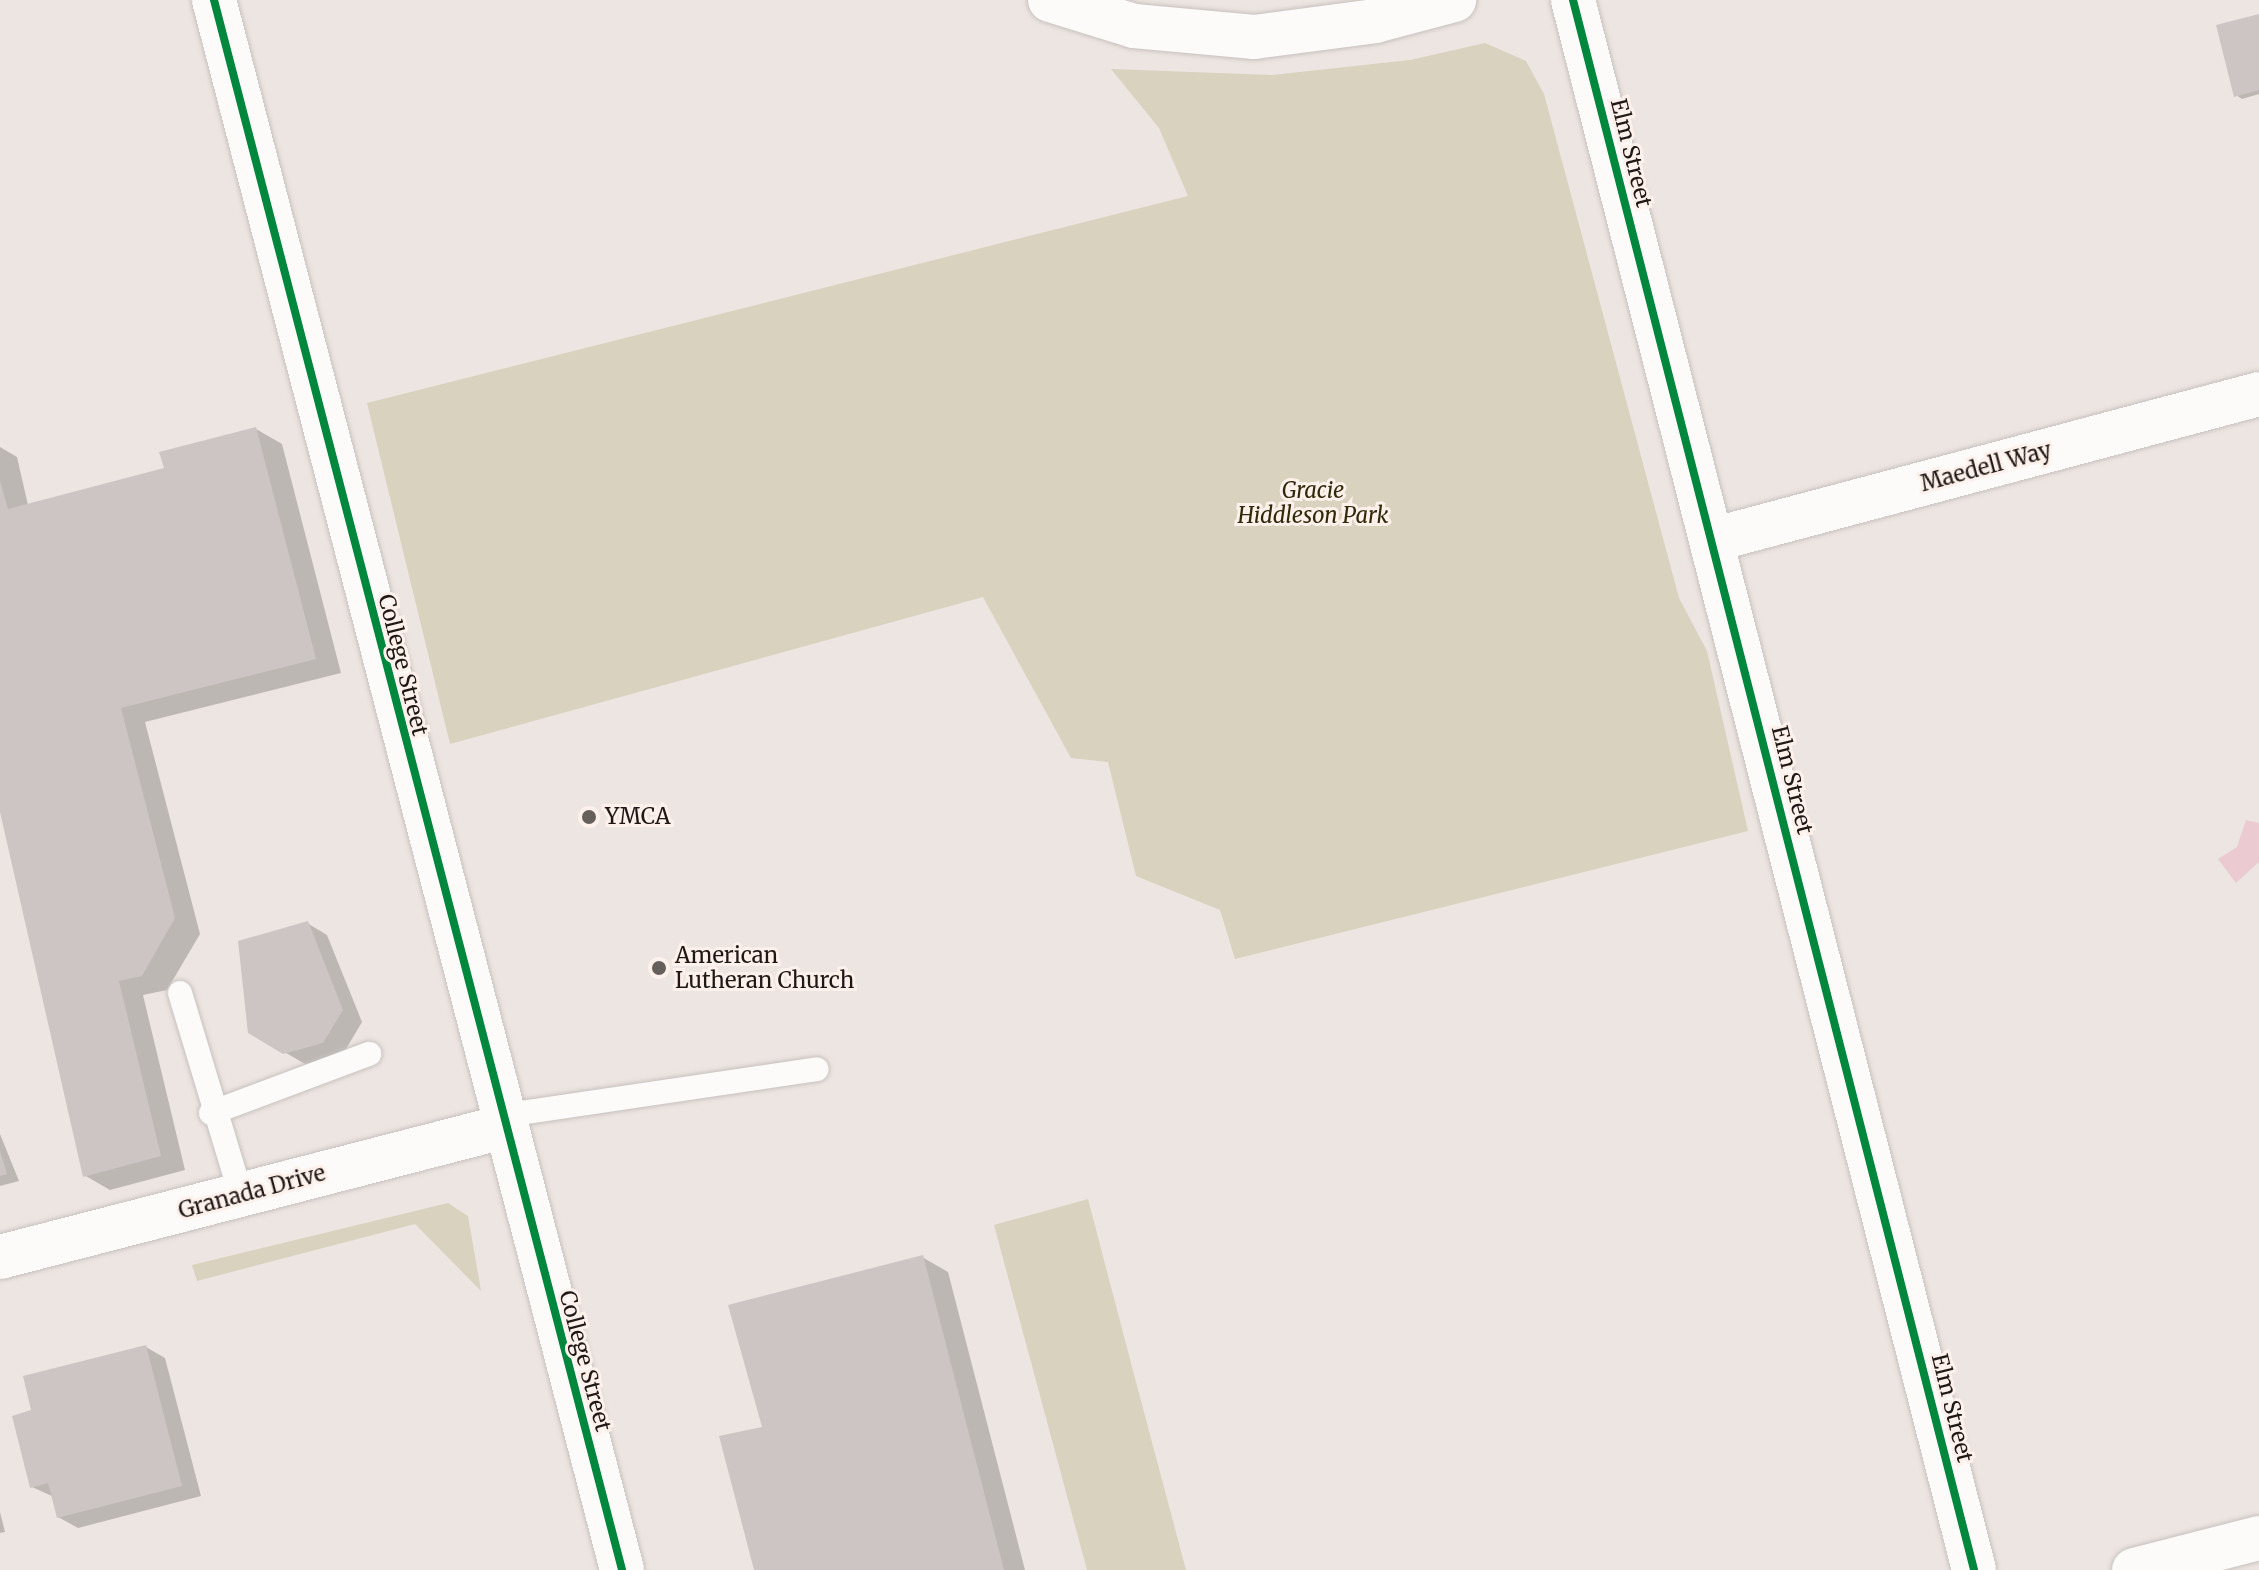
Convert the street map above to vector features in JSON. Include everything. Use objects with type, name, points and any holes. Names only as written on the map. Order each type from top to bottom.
[{"type":"street","name":"College Street","points":[[214,0],[502,1122],[622,1570]]},
{"type":"street","points":[[1050,0],[1134,26],[1254,37],[1375,21],[1454,0]]},
{"type":"street","name":"Elm Street","points":[[1573,0],[1974,1570]]},
{"type":"street","name":"Maedell Way","points":[[1712,540],[2259,394]]},
{"type":"street","name":"Granada Drive","points":[[0,1257],[241,1195],[502,1122]]},
{"type":"street","points":[[2134,1570],[2259,1538]]},
{"type":"lane","points":[[180,993],[211,1113],[241,1195]]},
{"type":"lane","points":[[211,1113],[369,1054]]},
{"type":"lane","points":[[502,1122],[817,1069]]},
{"type":"green space","name":"Gracie Hiddleson Park","points":[[1485,43],[1526,61],[1544,94],[1679,598],[1707,651],[1748,831],[1235,959],[1220,910],[1136,876],[1108,762],[1071,758],[983,597],[450,744],[367,403],[1188,196],[1159,128],[1111,69],[1272,75],[1410,60]]},
{"type":"green space","points":[[1088,1199],[1186,1570],[1087,1570],[994,1225]]},
{"type":"green space","points":[[448,1203],[468,1216],[481,1291],[415,1224],[197,1281],[192,1265]]},
{"type":"shaded area","points":[[2246,820],[2259,823],[2259,862],[2236,883],[2218,859],[2237,847]]},
{"type":"building","points":[[2259,14],[2259,90],[2234,97],[2216,25]]},
{"type":"building","points":[[256,427],[316,659],[121,708],[175,918],[142,976],[119,981],[161,1156],[83,1177],[0,812],[0,481],[8,509],[164,468],[159,452]]},
{"type":"building","points":[[308,921],[343,1010],[323,1043],[283,1054],[248,1033],[238,941]]},
{"type":"building","points":[[0,1151],[7,1174],[0,1176]]},
{"type":"building","points":[[923,1255],[1004,1570],[754,1570],[719,1436],[762,1427],[728,1305]]},
{"type":"building","points":[[146,1345],[182,1486],[57,1518],[48,1483],[30,1488],[12,1416],[31,1410],[23,1376]]},
{"type":"cycle path","points":[[214,0],[622,1570]]},
{"type":"cycle path","points":[[1573,0],[1974,1570]]},
{"type":"place","name":"YMCA","points":[[589,817]]},
{"type":"place","name":"American Lutheran Church","points":[[659,968]]}]
